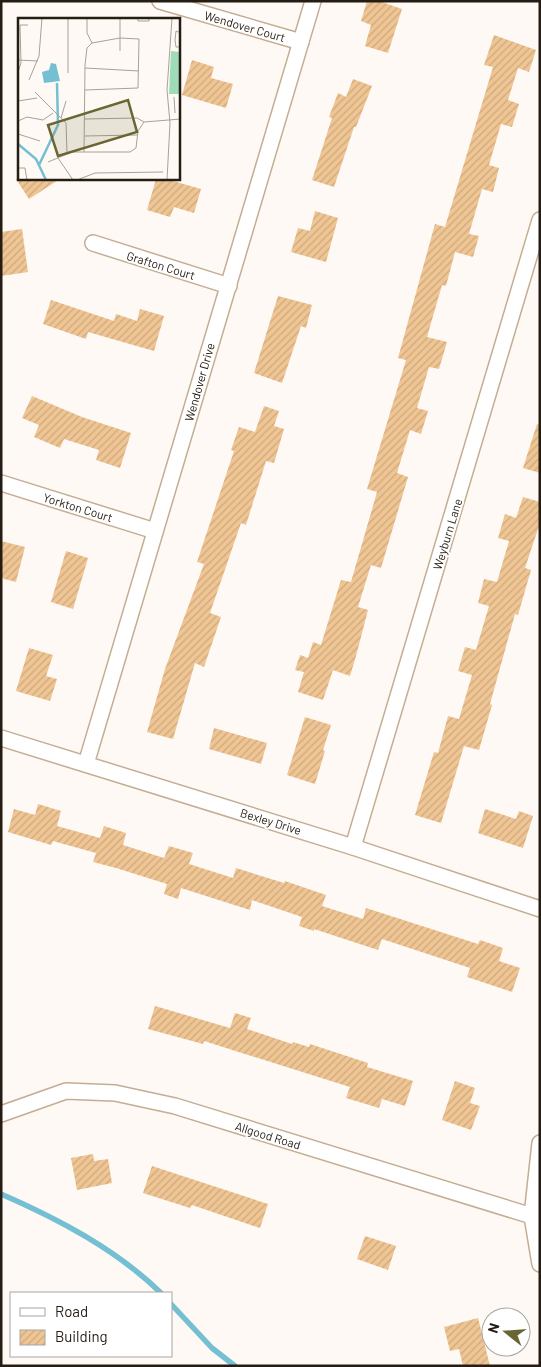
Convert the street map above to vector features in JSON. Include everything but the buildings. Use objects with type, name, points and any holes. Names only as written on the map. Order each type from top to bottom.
[{"type":"street","name":"Wendover Court","points":[[160,1],[300,42]]},
{"type":"street","name":"Wendover Drive","points":[[86,764],[313,1]]},
{"type":"street","name":"Weyburn Lane","points":[[353,847],[540,220]]},
{"type":"street","name":"Grafton Court","points":[[93,243],[228,286]]},
{"type":"street","name":"Yorkton Court","points":[[1,483],[155,531]]},
{"type":"street","name":"Bexley Drive","points":[[1,738],[353,847],[540,909]]},
{"type":"street","name":"Allgood Road","points":[[1,1114],[66,1091],[115,1092],[175,1106],[532,1216]]},
{"type":"street","points":[[540,1143],[532,1216],[540,1264]]},
{"type":"waterway","points":[[1,1194],[86,1236],[125,1262],[160,1292]]},
{"type":"waterway","points":[[172,1305],[212,1348],[235,1366]]}]
